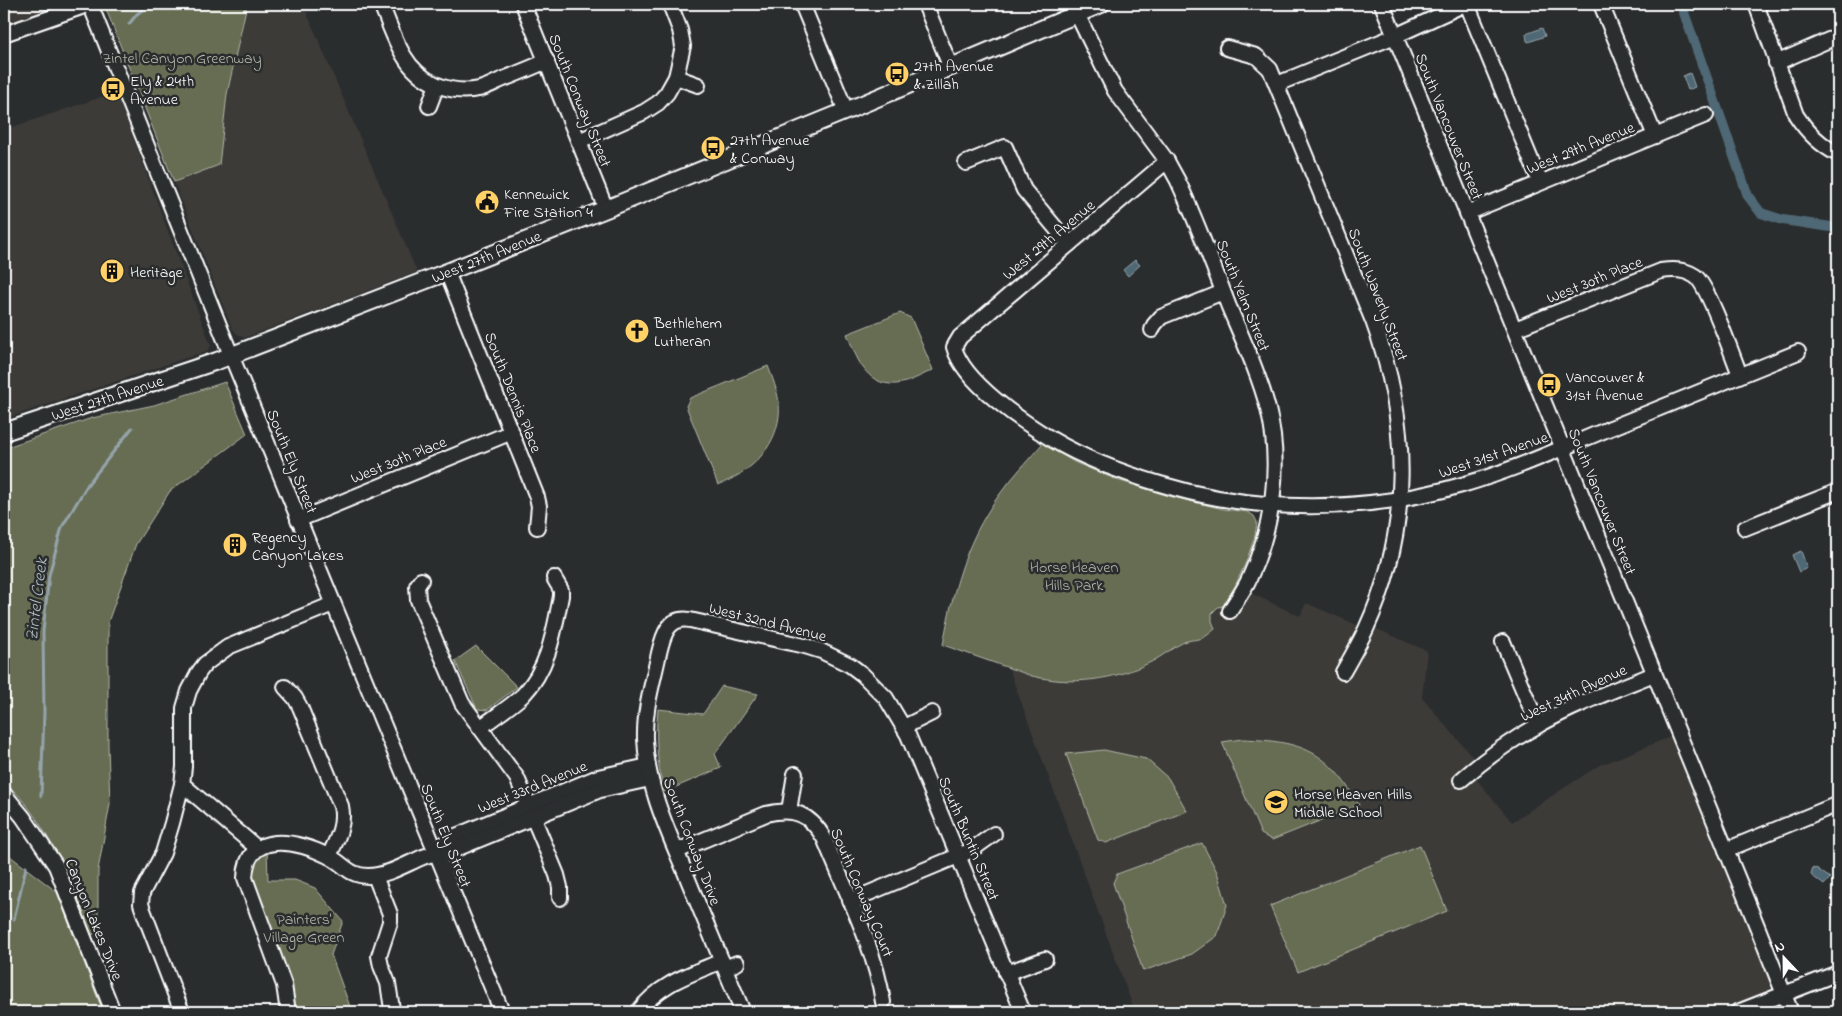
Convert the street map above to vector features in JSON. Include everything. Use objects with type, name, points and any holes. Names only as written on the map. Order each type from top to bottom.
[{"type":"main road","name":"West 27th Avenue","points":[[4,432],[231,356],[447,272],[846,111],[1101,4]]},
{"type":"street","points":[[4,34],[90,4]]},
{"type":"street","name":"South Ely Street","points":[[90,4],[298,520],[502,1012]]},
{"type":"street","points":[[381,4],[403,55],[410,66],[420,76],[438,85],[450,89],[466,90],[481,88],[547,61]]},
{"type":"street","name":"South Conway Street","points":[[523,4],[606,209]]},
{"type":"street","points":[[579,141],[644,112],[658,104],[667,92],[676,77],[683,46],[680,30],[670,4]]},
{"type":"street","points":[[802,4],[846,111]]},
{"type":"street","points":[[925,4],[950,68]]},
{"type":"street","name":"South Vancouver Street","points":[[1382,4],[1791,1012]]},
{"type":"street","points":[[1277,84],[1395,36],[1466,4],[1540,182]]},
{"type":"street","points":[[1601,4],[1655,136]]},
{"type":"street","points":[[1756,4],[1790,101],[1804,127],[1815,139],[1838,154]]},
{"type":"street","name":"South Yelm Street","points":[[1077,14],[1115,90],[1167,161],[1181,188],[1254,368],[1268,410],[1274,456],[1271,505],[1255,567],[1249,581],[1230,611]]},
{"type":"street","points":[[1776,63],[1838,36]]},
{"type":"street","name":"South Waverly Street","points":[[1227,48],[1256,56],[1270,69],[1373,320],[1394,388],[1400,434],[1400,499],[1397,524],[1386,576],[1367,628],[1343,672]]},
{"type":"street","points":[[676,77],[698,85]]},
{"type":"street","points":[[429,106],[438,85]]},
{"type":"street","name":"West 29th Avenue","points":[[1467,213],[1706,115]]},
{"type":"street","points":[[966,163],[1005,147],[1024,190],[1069,244]]},
{"type":"street","name":"West 29th Avenue","points":[[954,347],[960,337],[1167,161]]},
{"type":"street","name":"West 30th Place","points":[[1515,330],[1661,271],[1670,269],[1687,272],[1695,276],[1705,289],[1740,375]]},
{"type":"street","name":"South Dennis Place","points":[[447,272],[470,333],[538,497],[537,527]]},
{"type":"street","points":[[1152,330],[1161,317],[1223,292]]},
{"type":"street","name":"West 31st Avenue","points":[[954,347],[963,366],[992,397],[1042,433],[1085,456],[1125,473],[1180,490],[1233,502],[1334,506],[1400,499],[1462,485],[1563,448],[1798,352]]},
{"type":"street","name":"West 30th Place","points":[[298,520],[512,432]]},
{"type":"street","points":[[1745,528],[1838,491]]},
{"type":"street","points":[[480,728],[522,695],[534,682],[543,666],[562,596],[561,590],[554,578]]},
{"type":"street","points":[[420,580],[417,586],[418,600],[459,697],[517,778],[557,875],[560,898]]},
{"type":"street","points":[[182,1012],[143,910],[141,898],[163,853],[182,784],[184,767],[184,708],[189,691],[205,664],[228,647],[333,604]]},
{"type":"street","name":"West 32nd Avenue","points":[[676,621],[681,619],[690,620],[822,651],[850,665],[873,684]]},
{"type":"street","name":"South Conway Drive","points":[[676,621],[666,630],[663,636],[649,695],[645,732],[649,773],[655,798],[728,964],[743,1012]]},
{"type":"street","points":[[1503,642],[1538,725]]},
{"type":"street","name":"West 34th Avenue","points":[[1461,780],[1484,761],[1538,725],[1588,701],[1654,674]]},
{"type":"street","name":"South Buntin Street","points":[[873,684],[886,698],[904,727],[1023,1012]]},
{"type":"street","points":[[285,687],[300,707],[341,806],[343,820],[341,829],[329,856]]},
{"type":"street","points":[[904,727],[932,713]]},
{"type":"street","name":"West 33rd Avenue","points":[[375,876],[436,853],[451,838],[532,812],[598,777],[649,773]]},
{"type":"street","points":[[677,851],[766,814],[789,811],[795,774]]},
{"type":"street","points":[[182,784],[257,848]]},
{"type":"street","name":"Canyon Lakes Drive","points":[[4,794],[23,817],[56,866],[113,1012]]},
{"type":"street","points":[[1726,850],[1838,804]]},
{"type":"street","name":"South Conway Court","points":[[789,811],[809,819],[824,838],[873,957],[880,983],[882,1002]]},
{"type":"street","points":[[850,901],[970,851],[994,834]]},
{"type":"street","points":[[288,1012],[284,985],[245,878],[245,868],[248,859],[257,848],[264,845],[281,843],[304,847],[329,856],[353,873],[361,876],[375,876],[390,914],[390,922],[379,956],[388,983],[392,1009]]},
{"type":"street","points":[[1006,973],[1045,959]]},
{"type":"street","points":[[638,1012],[654,994],[666,986],[728,964]]},
{"type":"street","points":[[1738,1012],[1838,973]]},
{"type":"shaded area","points":[[4,4],[71,4],[4,26]]},
{"type":"shaded area","points":[[247,4],[273,4],[276,10],[290,4],[303,4],[417,272],[244,338],[232,328],[174,182],[219,165],[227,94]]},
{"type":"shaded area","points":[[116,92],[211,346],[207,351],[4,419],[4,130]]},
{"type":"shaded area","name":"Horse Heaven Hills Middle School","points":[[1235,586],[1300,616],[1306,603],[1357,625],[1377,629],[1427,651],[1422,698],[1472,756],[1478,781],[1512,822],[1598,766],[1670,737],[1770,982],[1770,989],[1764,994],[1717,1012],[1135,1012],[1009,669],[1046,680],[1081,680],[1102,678],[1152,661],[1184,642],[1199,639],[1215,629],[1212,613],[1223,605]]},
{"type":"green space","name":"Zintel Canyon Greenway","points":[[104,4],[247,4],[227,94],[219,165],[174,182]]},
{"type":"green space","points":[[900,313],[911,318],[933,370],[905,382],[896,384],[885,383],[869,375],[863,368],[847,334]]},
{"type":"green space","points":[[768,366],[779,403],[777,428],[766,450],[759,459],[740,474],[718,485],[686,406],[690,398]]},
{"type":"green space","points":[[225,382],[247,434],[170,491],[136,544],[108,622],[110,804],[98,870],[98,932],[89,936],[65,873],[46,833],[20,797],[4,781],[4,448],[92,418],[154,405]]},
{"type":"green space","name":"Horse Heaven Hills Park","points":[[1043,443],[1074,462],[1117,480],[1166,495],[1223,509],[1248,512],[1254,516],[1257,522],[1255,536],[1246,562],[1223,606],[1218,607],[1212,613],[1215,629],[1203,638],[1184,642],[1155,660],[1137,668],[1108,677],[1078,681],[1062,681],[1032,676],[943,645],[959,578],[970,546],[998,496]]},
{"type":"green space","points":[[476,646],[517,687],[487,710],[477,709],[455,661]]},
{"type":"green space","points":[[722,686],[758,694],[715,754],[721,768],[664,792],[657,750],[658,709],[703,714]]},
{"type":"green space","points":[[1242,739],[1282,743],[1312,752],[1336,772],[1359,805],[1272,840],[1261,834],[1222,742]]},
{"type":"green space","points":[[1104,750],[1146,759],[1168,778],[1187,811],[1106,843],[1098,840],[1066,754]]},
{"type":"green space","points":[[1202,843],[1217,872],[1227,905],[1217,936],[1192,954],[1143,971],[1113,883],[1117,874]]},
{"type":"green space","points":[[1420,845],[1447,911],[1298,972],[1270,906]]},
{"type":"green space","name":"Painters' Village Green","points":[[267,849],[268,880],[295,880],[315,888],[343,921],[331,955],[352,1012],[293,1012],[250,880],[256,857]]},
{"type":"green space","points":[[10,856],[57,892],[103,1012],[4,1012],[4,869]]},
{"type":"water","points":[[1542,28],[1545,36],[1527,41],[1526,34]]},
{"type":"water","points":[[1690,73],[1695,87],[1688,90],[1683,76]]},
{"type":"water","points":[[1135,260],[1140,265],[1128,276],[1123,270]]},
{"type":"water","points":[[1801,551],[1807,568],[1799,572],[1792,555]]},
{"type":"water","points":[[1813,868],[1816,868],[1830,878],[1824,885],[1811,875]]},
{"type":"water","points":[[321,1005],[331,1007],[337,1012],[309,1012]]},
{"type":"waterway","name":"Zintel Creek","points":[[129,24],[137,14],[150,4]]},
{"type":"waterway","points":[[1681,4],[1748,196],[1761,213],[1783,220],[1838,228]]},
{"type":"waterway","name":"Zintel Creek","points":[[41,796],[44,713],[43,631],[49,575],[62,527],[88,484],[132,428]]},
{"type":"waterway","name":"Zintel Creek","points":[[14,919],[26,867]]},
{"type":"place","name":"27th Avenue & Zillah","points":[[897,74]]},
{"type":"place","name":"Ely & 24th Avenue","points":[[113,89]]},
{"type":"place","name":"27th Avenue & Conway","points":[[713,148]]},
{"type":"place","name":"Kennewick Fire Station 4","points":[[487,202]]},
{"type":"place","name":"Heritage","points":[[112,271]]},
{"type":"place","name":"Bethlehem Lutheran","points":[[637,331]]},
{"type":"place","name":"Vancouver & 31st Avenue","points":[[1549,385]]},
{"type":"place","name":"Regency Canyon Lakes","points":[[235,545]]},
{"type":"place","name":"Horse Heaven Hills Middle School","points":[[1276,802]]}]
